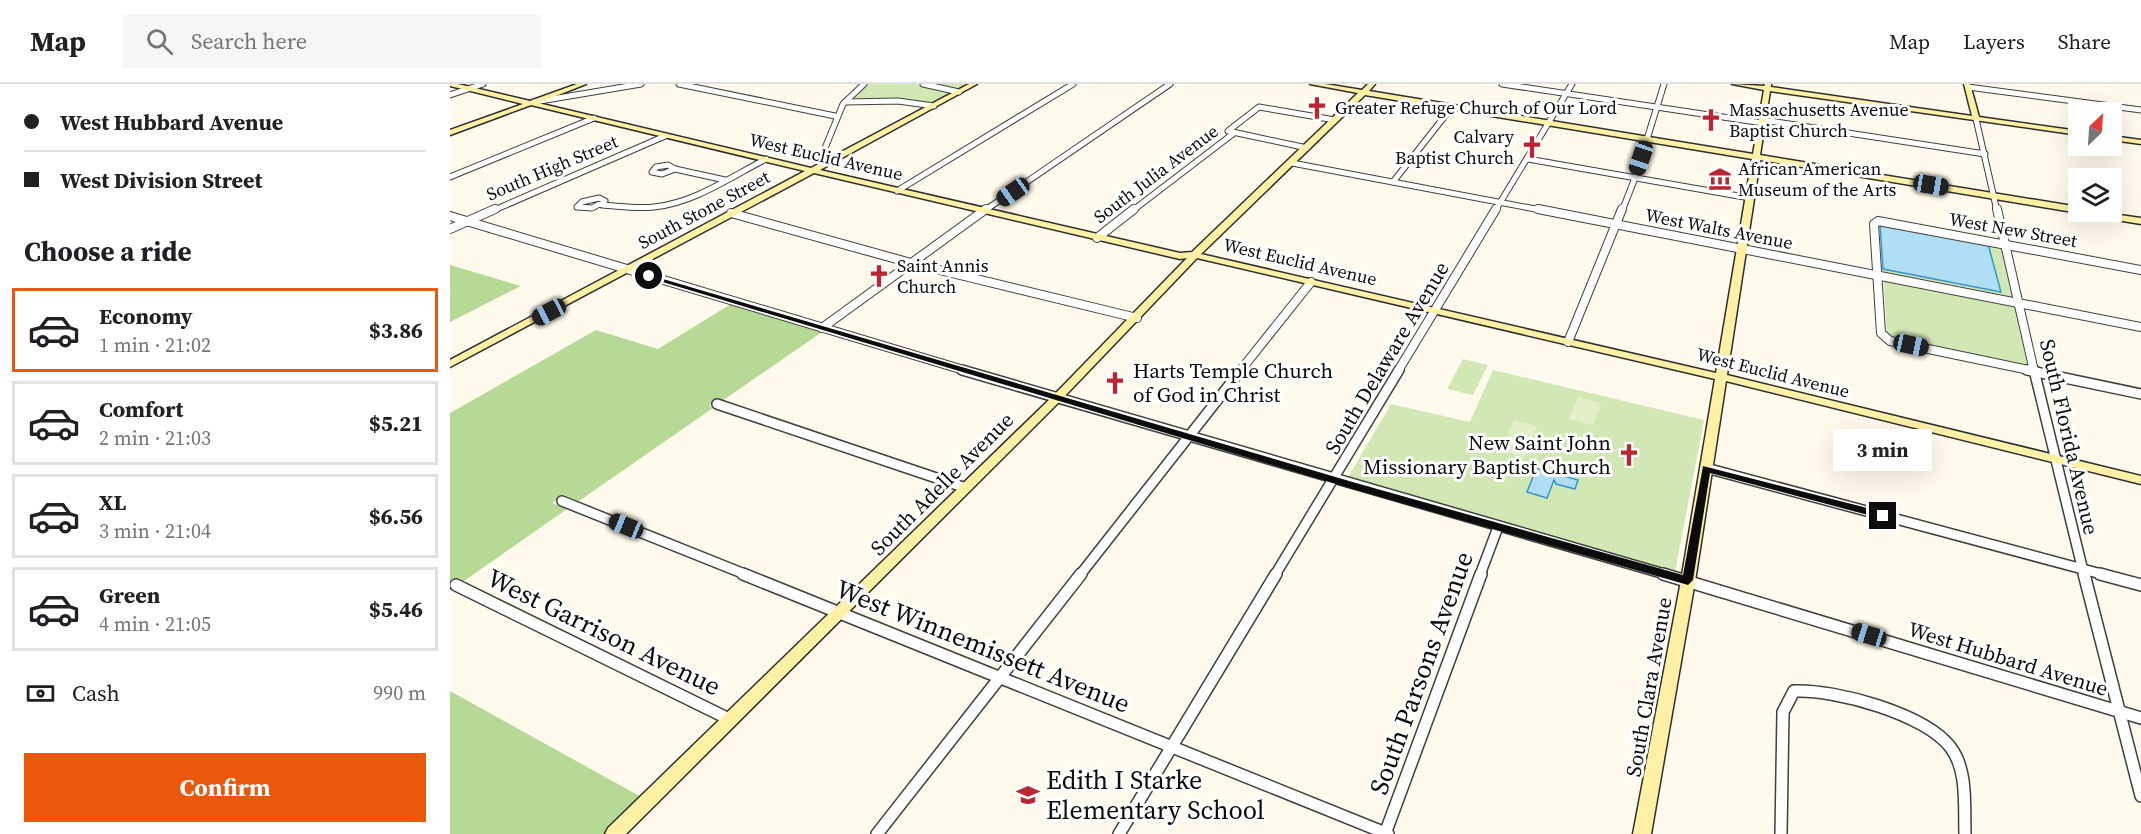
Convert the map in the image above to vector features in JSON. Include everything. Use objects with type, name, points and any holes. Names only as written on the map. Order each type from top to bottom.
[{"type":"street","name":"West Euclid Avenue","points":[[450,84],[1097,238],[1180,256],[1196,255],[1721,377],[2141,480]]},
{"type":"street","points":[[450,95],[483,84]]},
{"type":"street","points":[[450,133],[583,84]]},
{"type":"street","points":[[531,103],[641,84]]},
{"type":"street","points":[[679,84],[835,116]]},
{"type":"street","points":[[825,148],[835,116],[845,102],[864,84]]},
{"type":"street","points":[[923,84],[959,92]]},
{"type":"street","name":"South Stone Street","points":[[450,364],[974,84]]},
{"type":"street","points":[[897,191],[1073,84]]},
{"type":"street","points":[[822,328],[984,211],[1170,84]]},
{"type":"street","points":[[1313,84],[1368,88],[1452,107],[2068,208]]},
{"type":"street","points":[[1502,84],[1985,154]]},
{"type":"street","name":"South Delaware Avenue","points":[[1119,834],[1503,203],[1572,84]]},
{"type":"street","points":[[1568,342],[1635,178],[1664,84]]},
{"type":"street","points":[[1735,84],[1767,86],[2068,132]]},
{"type":"street","points":[[1968,85],[2141,110]]},
{"type":"street","name":"South Florida Avenue","points":[[1968,85],[2054,458],[2141,796]]},
{"type":"street","name":"South Clara Avenue","points":[[1642,834],[1688,580],[1767,86]]},
{"type":"street","name":"South Adelle Avenue","points":[[614,834],[1058,397],[1196,255],[1368,88]]},
{"type":"street","points":[[845,102],[898,101],[933,106]]},
{"type":"street","points":[[1231,132],[1259,107],[1335,120]]},
{"type":"street","points":[[1393,182],[1452,107]]},
{"type":"street","points":[[450,177],[594,118]]},
{"type":"street","points":[[1231,132],[1307,147]]},
{"type":"street","name":"South Julia Avenue","points":[[1097,238],[1231,132]]},
{"type":"street","name":"South High Street","points":[[450,229],[665,136]]},
{"type":"street","points":[[2122,139],[2141,142]]},
{"type":"street","points":[[602,205],[640,208],[662,206],[684,200],[766,159]]},
{"type":"street","points":[[1528,159],[1750,198]]},
{"type":"street","name":"West Walts Avenue","points":[[1292,163],[1879,274],[2141,327]]},
{"type":"street","points":[[675,168],[725,180]]},
{"type":"street","points":[[732,213],[912,263],[1137,318]]},
{"type":"street","name":"West Hubbard Avenue","points":[[450,216],[1334,480],[1688,580],[2141,718]]},
{"type":"street","points":[[2122,218],[2141,221]]},
{"type":"street","name":"West New Street","points":[[1879,274],[1874,224],[1878,221],[2141,270]]},
{"type":"street","points":[[1879,274],[1881,333],[1890,341],[2141,394]]},
{"type":"street","points":[[877,834],[1003,677],[1188,435],[1311,282]]},
{"type":"street","points":[[717,404],[966,488]]},
{"type":"street","points":[[1706,468],[2141,585]]},
{"type":"street","name":"West Winnemissett Avenue","points":[[561,501],[1003,677],[1386,834]]},
{"type":"street","name":"South Parsons Avenue","points":[[1386,834],[1498,527]]},
{"type":"street","name":"West Garrison Avenue","points":[[456,585],[731,720]]},
{"type":"street","points":[[1781,834],[1783,712],[1794,692],[1817,689],[1901,714],[1926,728],[1951,747],[1962,778],[1965,834]]},
{"type":"green space","points":[[867,84],[972,84],[934,104],[851,98]]},
{"type":"green space","points":[[1988,244],[2001,246],[2014,299],[1883,273],[1883,269],[2000,292]]},
{"type":"green space","points":[[450,265],[521,286],[450,322]]},
{"type":"green space","points":[[1883,277],[2015,304],[2028,367],[1892,339],[1887,334]]},
{"type":"green space","points":[[731,304],[822,332],[722,401],[717,400],[709,406],[713,408],[579,501],[564,495],[552,503],[567,509],[464,581],[459,578],[450,584],[450,413],[596,330],[658,349]]},
{"type":"green space","points":[[1463,359],[1488,365],[1473,395],[1447,389]]},
{"type":"green space","points":[[1493,370],[1704,420],[1675,572],[1348,477],[1391,404],[1470,422]]},
{"type":"green space","points":[[1578,397],[1601,403],[1593,425],[1569,419]]},
{"type":"green space","points":[[1514,420],[1537,426],[1525,457],[1501,451]]},
{"type":"green space","points":[[450,691],[643,798],[606,834],[450,834]]},
{"type":"water","points":[[1880,225],[1988,244],[2001,292],[1883,269]]},
{"type":"water","points":[[1534,468],[1578,480],[1575,489],[1556,484],[1554,480],[1547,498],[1527,492],[1535,472]]},
{"type":"place","name":"Greater Refuge Church of Our Lord","points":[[1317,108]]},
{"type":"place","name":"Massachusetts Avenue Baptist Church","points":[[1711,120]]},
{"type":"place","name":"Calvary Baptist Church","points":[[1532,147]]},
{"type":"place","name":"African American Museum of the Arts","points":[[1720,179]]},
{"type":"place","name":"Saint Annis Church","points":[[879,276]]},
{"type":"place","name":"Harts Temple Church of God in Christ","points":[[1115,383]]},
{"type":"place","name":"New Saint John Missionary Baptist Church","points":[[1629,455]]},
{"type":"place","name":"Edith I Starke Elementary School","points":[[1028,795]]},
{"type":"route","points":[[649,276],[1353,485],[1688,580],[1706,468],[1883,516]]}]
